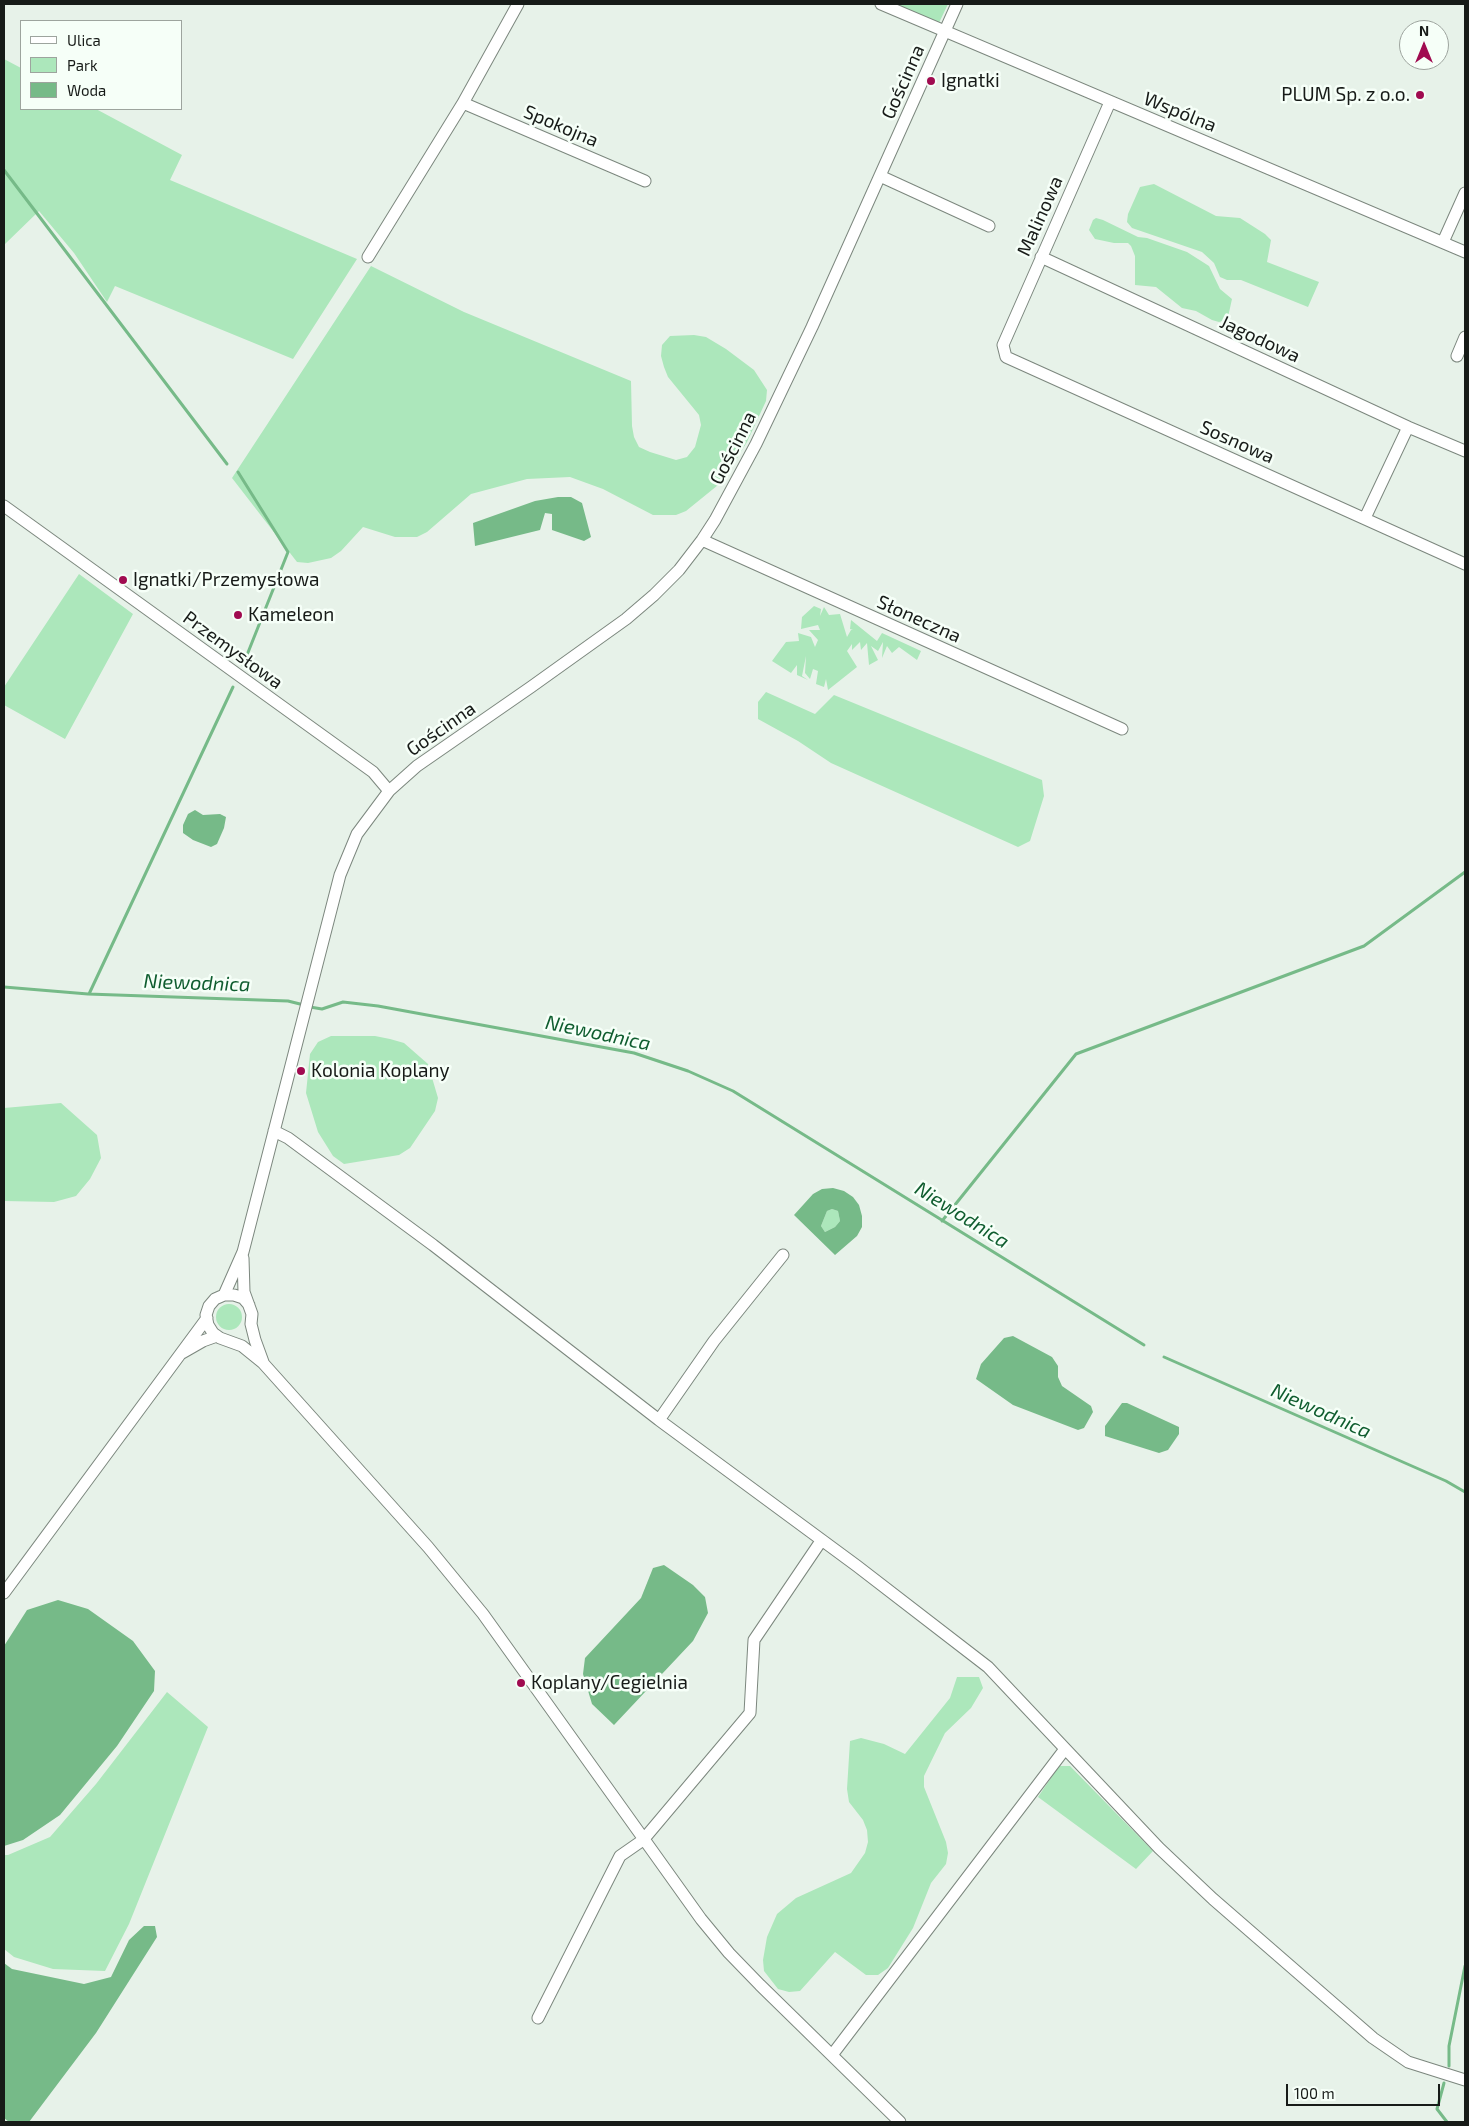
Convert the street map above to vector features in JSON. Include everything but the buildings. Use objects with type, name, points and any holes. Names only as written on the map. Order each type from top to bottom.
[{"type":"street","points":[[368,257],[463,103],[517,6],[504,4]]},
{"type":"street","name":"Wspólna","points":[[881,4],[1465,252]]},
{"type":"street","name":"Gościnna","points":[[243,1252],[340,875],[357,834],[389,791],[417,766],[626,619],[679,570],[702,540],[715,520],[756,444],[957,4]]},
{"type":"street","name":"Malinowa","points":[[1003,345],[1110,102]]},
{"type":"street","name":"Spokojna","points":[[463,103],[645,181]]},
{"type":"street","points":[[880,176],[989,226]]},
{"type":"street","points":[[1444,242],[1465,193]]},
{"type":"street","name":"Jagodowa","points":[[1041,257],[1408,427],[1465,451]]},
{"type":"street","points":[[1457,356],[1465,337]]},
{"type":"street","name":"Sosnowa","points":[[1003,345],[1006,357],[1465,564]]},
{"type":"street","points":[[1365,518],[1408,427]]},
{"type":"street","name":"Przemysłowa","points":[[4,506],[373,772],[389,791]]},
{"type":"street","name":"Słoneczna","points":[[702,540],[1122,730]]},
{"type":"street","points":[[274,1131],[288,1138],[432,1244],[659,1420],[988,1666],[1160,1848],[1213,1899],[1373,2038],[1408,2062],[1465,2080]]},
{"type":"street","points":[[224,1295],[243,1252]]},
{"type":"street","points":[[243,1252],[244,1286],[252,1314],[251,1324],[263,1363]]},
{"type":"street","points":[[659,1420],[714,1341],[783,1255]]},
{"type":"street","points":[[249,1305],[243,1298],[234,1294],[224,1295],[216,1299],[209,1306],[208,1325],[217,1336],[242,1346],[263,1363],[428,1547],[482,1614],[701,1919],[729,1953],[900,2122]]},
{"type":"street","points":[[4,1593],[207,1318]]},
{"type":"street","points":[[230,1340],[239,1338],[247,1332],[251,1324]]},
{"type":"street","points":[[177,1357],[203,1341],[217,1336]]},
{"type":"street","points":[[538,2018],[620,1856],[643,1840],[750,1713],[754,1640],[822,1541]]},
{"type":"street","points":[[832,2055],[1065,1749]]},
{"type":"green space","points":[[890,4],[948,4],[938,25]]},
{"type":"green space","points":[[4,59],[20,67],[20,110],[98,110],[182,155],[170,180],[357,259],[293,359],[115,286],[107,302],[74,253],[39,211],[4,245]]},
{"type":"green space","points":[[1154,184],[1216,216],[1240,218],[1265,234],[1271,240],[1267,262],[1319,282],[1308,307],[1241,280],[1227,280],[1220,277],[1214,263],[1202,252],[1132,228],[1127,222],[1128,214],[1140,187]]},
{"type":"green space","points":[[1096,218],[1138,237],[1147,238],[1187,252],[1209,266],[1220,289],[1232,299],[1226,320],[1219,322],[1196,311],[1182,308],[1156,287],[1135,285],[1135,256],[1131,246],[1128,243],[1114,243],[1095,239],[1089,230],[1093,220]]},
{"type":"green space","points":[[371,266],[464,312],[631,381],[634,437],[639,447],[650,452],[676,460],[687,457],[695,447],[701,425],[699,415],[668,377],[664,367],[661,356],[662,345],[670,336],[694,335],[706,337],[726,349],[754,370],[767,390],[766,401],[747,442],[723,481],[686,511],[676,515],[653,515],[603,489],[570,477],[527,479],[471,494],[427,532],[417,537],[395,537],[363,527],[341,551],[331,558],[308,563],[297,562],[232,478]]},
{"type":"green space","points":[[79,574],[133,614],[65,739],[4,705],[4,687]]},
{"type":"green space","points":[[814,606],[821,609],[820,616],[824,607],[829,615],[840,614],[847,637],[851,630],[853,630],[850,629],[851,620],[877,641],[882,633],[921,651],[917,660],[899,647],[892,653],[887,646],[882,658],[883,642],[878,651],[871,646],[878,660],[869,665],[867,643],[861,650],[860,642],[852,650],[852,644],[847,651],[857,667],[828,690],[826,679],[824,687],[816,684],[818,671],[813,669],[810,679],[805,673],[806,656],[802,676],[808,680],[797,675],[797,665],[791,673],[772,661],[786,642],[799,641],[798,633],[811,637],[815,647],[818,640],[809,630],[820,630],[818,625],[801,629],[802,617]]},
{"type":"green space","points":[[766,692],[815,714],[834,695],[1042,780],[1044,796],[1030,841],[1018,847],[831,763],[798,741],[758,719],[758,702]]},
{"type":"green space","points":[[331,1036],[375,1036],[404,1043],[428,1064],[438,1098],[435,1111],[410,1148],[399,1155],[344,1164],[333,1156],[318,1132],[306,1093],[310,1054],[318,1042]]},
{"type":"green space","points":[[61,1103],[97,1135],[101,1158],[90,1179],[76,1196],[54,1202],[4,1201],[4,1108]]},
{"type":"green space","points":[[832,1209],[838,1211],[840,1221],[835,1227],[825,1232],[821,1226],[827,1211]]},
{"type":"green space","points":[[229,1304],[238,1308],[242,1317],[238,1326],[229,1330],[220,1326],[216,1317],[220,1308]]},
{"type":"green space","points":[[957,1677],[979,1677],[983,1688],[971,1708],[945,1733],[924,1776],[924,1787],[946,1842],[948,1853],[946,1864],[931,1883],[913,1928],[888,1968],[878,1975],[866,1975],[835,1952],[800,1991],[789,1992],[778,1989],[764,1971],[763,1960],[767,1937],[777,1914],[796,1898],[851,1873],[865,1853],[868,1842],[867,1830],[863,1820],[849,1802],[847,1789],[850,1741],[861,1738],[884,1744],[905,1754],[950,1698]]},
{"type":"green space","points":[[167,1692],[208,1727],[129,1924],[105,1971],[53,1969],[14,1957],[4,1949],[4,1855],[50,1837],[96,1784]]},
{"type":"green space","points":[[1059,1766],[1070,1766],[1153,1851],[1136,1869],[1038,1797]]},
{"type":"water","points":[[571,497],[582,503],[591,537],[584,541],[552,530],[552,514],[545,513],[540,530],[475,546],[473,523],[535,501]]},
{"type":"water","points":[[195,810],[203,815],[220,814],[226,817],[224,828],[217,844],[211,847],[193,840],[183,833],[183,825],[188,814]]},
{"type":"water","points":[[833,1188],[844,1191],[853,1197],[859,1205],[862,1216],[862,1227],[857,1236],[835,1255],[794,1215],[813,1194],[822,1189]],"holes":[[[832,1209],[838,1211],[840,1221],[835,1227],[825,1232],[821,1226],[827,1211]]]},
{"type":"water","points":[[1013,1336],[1052,1357],[1058,1366],[1058,1377],[1062,1386],[1091,1406],[1093,1412],[1084,1428],[1078,1430],[1013,1405],[976,1379],[981,1364],[1004,1338]]},
{"type":"water","points":[[1122,1403],[1127,1403],[1179,1427],[1179,1434],[1168,1450],[1159,1453],[1105,1436],[1105,1426]]},
{"type":"water","points":[[664,1565],[693,1585],[705,1597],[708,1613],[693,1641],[614,1725],[592,1704],[583,1674],[585,1658],[641,1598],[653,1568]]},
{"type":"water","points":[[58,1600],[88,1609],[133,1641],[155,1671],[154,1691],[117,1746],[60,1815],[23,1840],[4,1846],[4,1646],[27,1610]]},
{"type":"water","points":[[144,1926],[155,1926],[157,1937],[96,2033],[29,2122],[9,2122],[4,2118],[4,1963],[12,1969],[84,1984],[111,1977],[129,1940]]},
{"type":"waterway","points":[[4,170],[227,464]]},
{"type":"waterway","points":[[238,472],[288,552],[243,665]]},
{"type":"waterway","points":[[89,994],[233,687]]},
{"type":"waterway","points":[[942,1221],[1076,1054],[1364,946],[1465,872]]},
{"type":"waterway","name":"Niewodnica","points":[[4,987],[88,994],[288,1001],[304,1005]]},
{"type":"waterway","name":"Niewodnica","points":[[310,1007],[322,1009],[343,1002],[378,1006],[634,1053],[688,1071],[733,1091],[1144,1345]]},
{"type":"waterway","name":"Niewodnica","points":[[1164,1357],[1446,1481],[1465,1492]]},
{"type":"waterway","name":"Niewodnica","points":[[1449,2066],[1449,2046],[1465,1966]]},
{"type":"waterway","name":"Niewodnica","points":[[1444,2083],[1437,2109],[1447,2122]]},
{"type":"place","name":"Ignatki","points":[[931,81]]},
{"type":"place","name":"PLUM Sp. z o.o.","points":[[1420,95]]},
{"type":"place","name":"Ignatki/Przemysłowa","points":[[123,580]]},
{"type":"place","name":"Kameleon","points":[[238,615]]},
{"type":"place","name":"Kolonia Koplany","points":[[301,1071]]},
{"type":"place","name":"Koplany/Cegielnia","points":[[521,1683]]}]
